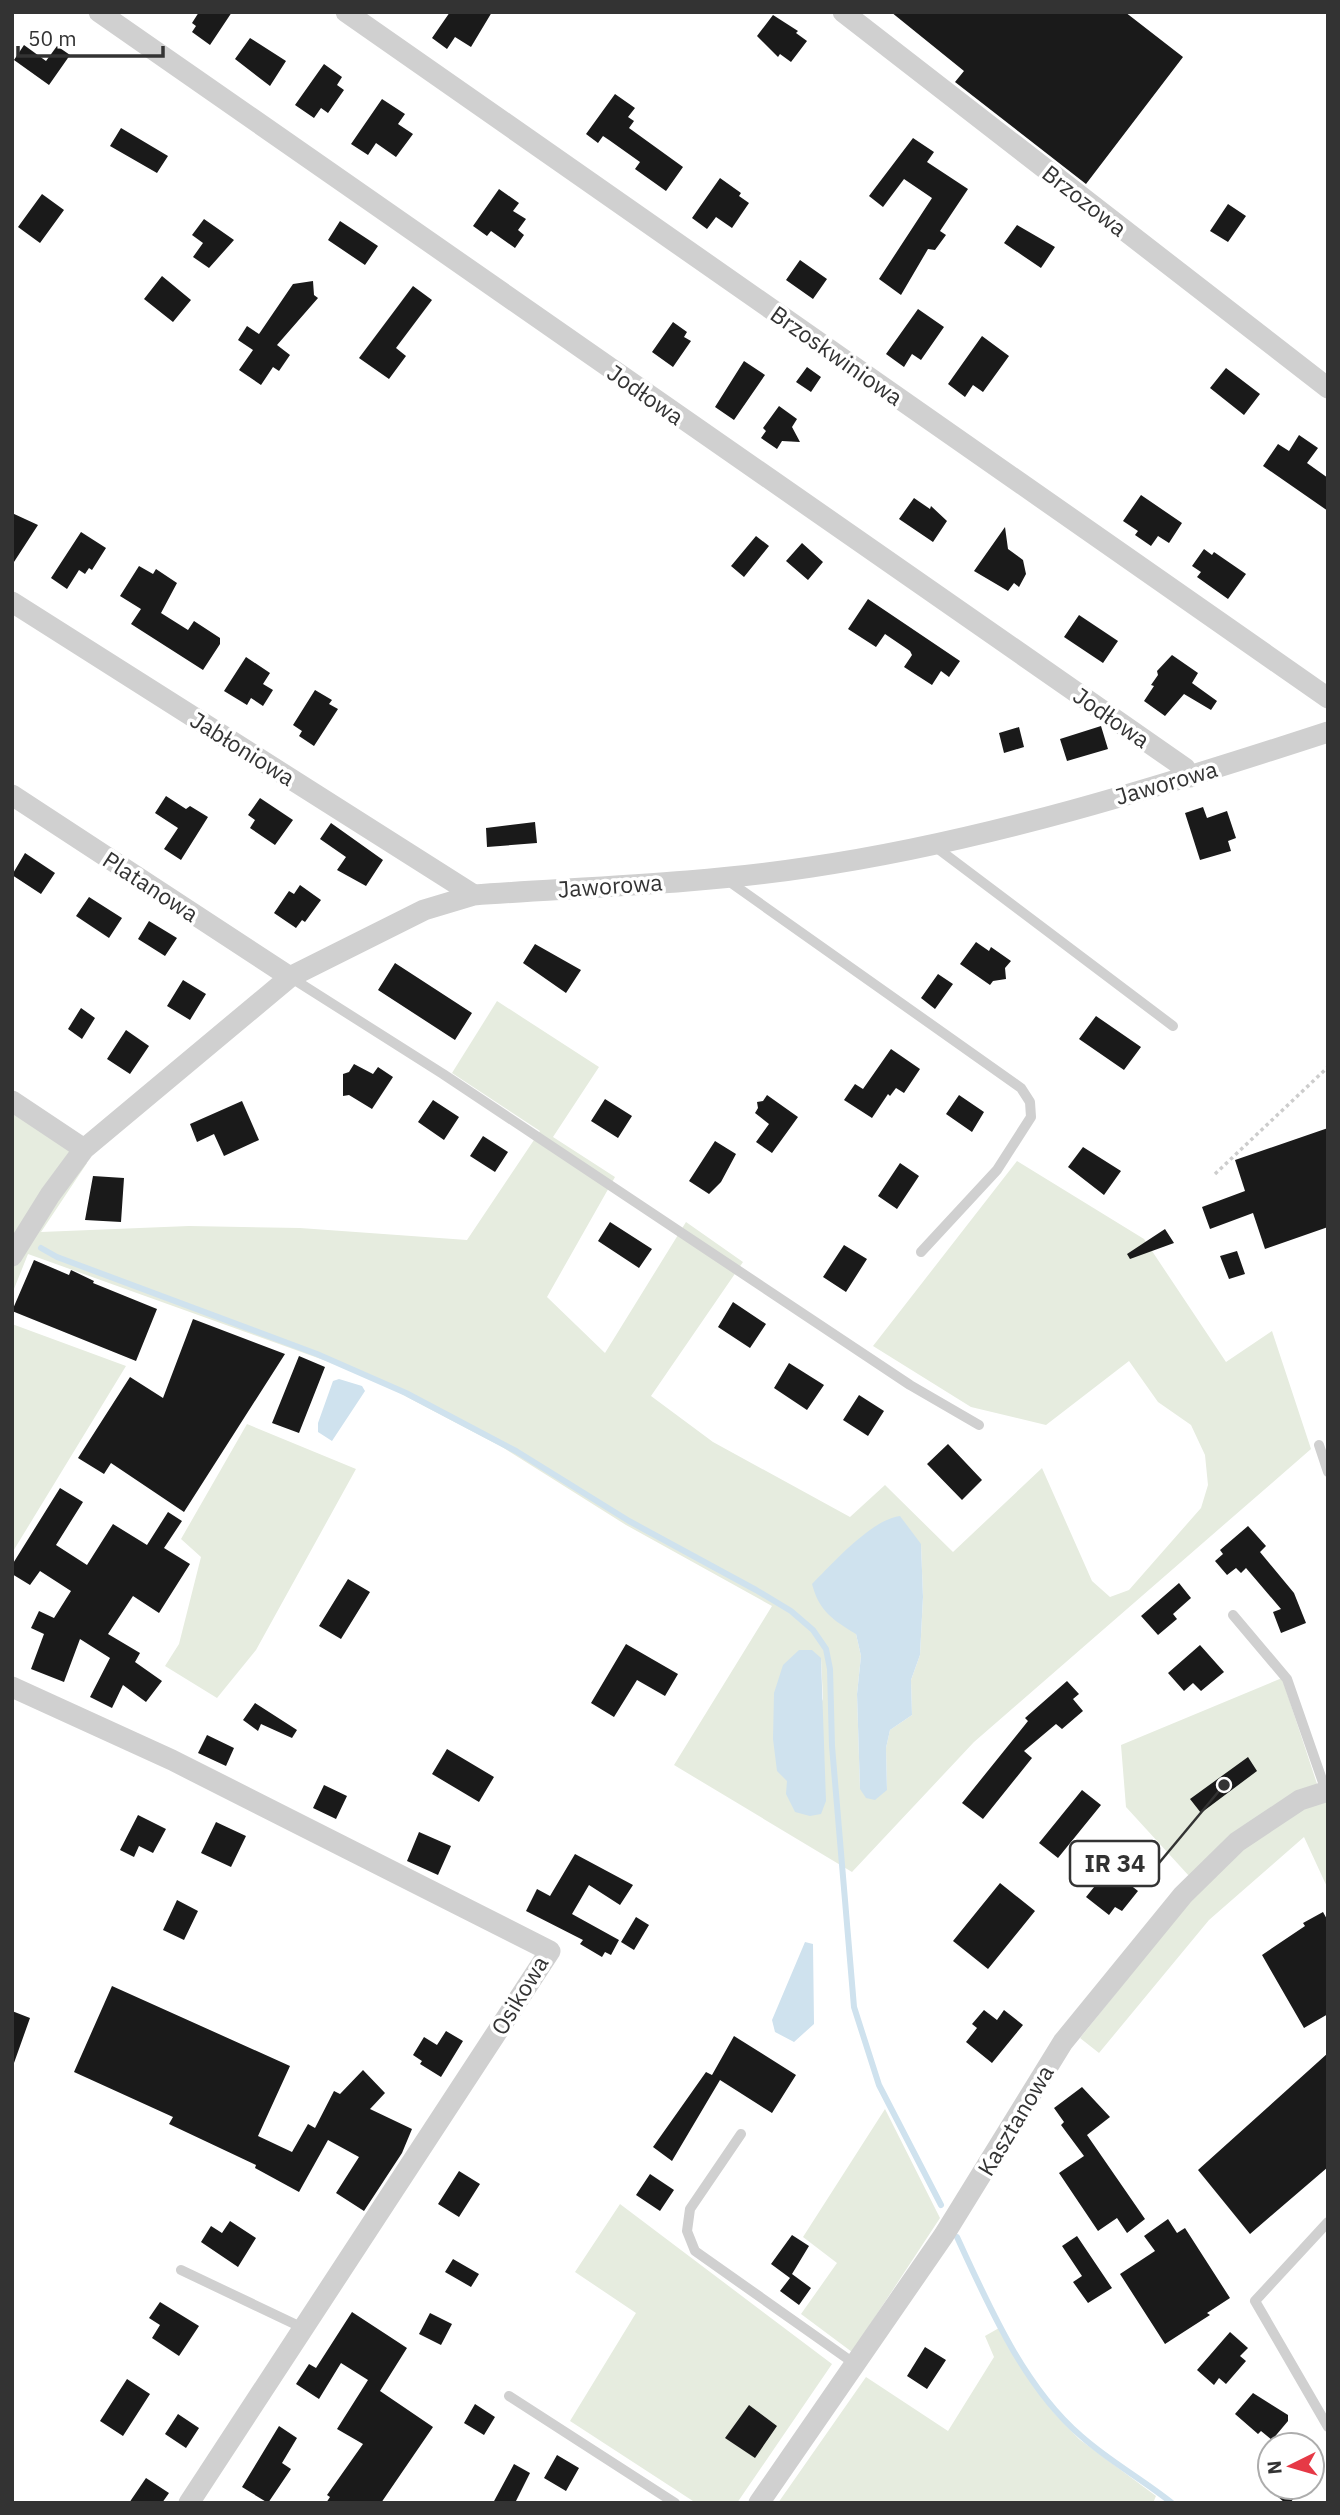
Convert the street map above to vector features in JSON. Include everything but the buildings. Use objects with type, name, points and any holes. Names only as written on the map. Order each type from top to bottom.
[{"type":"street","name":"Jodłowa","points":[[99,12],[1185,768],[1190,777]]},
{"type":"street","name":"Brzoskwiniowa","points":[[346,12],[1328,698]]},
{"type":"street","name":"Brzozowa","points":[[843,12],[1328,388]]},
{"type":"street","name":"Jabłoniowa","points":[[12,602],[474,895]]},
{"type":"street","name":"Jaworowa","points":[[12,1256],[50,1195],[84,1149],[290,977],[424,910],[474,895],[722,877],[810,867],[933,845],[1190,777],[1328,732]]},
{"type":"street","name":"Platanowa","points":[[12,795],[290,977]]},
{"type":"street","points":[[12,1101],[84,1149]]},
{"type":"street","name":"Osikowa","points":[[12,1688],[172,1760],[550,1951],[189,2503]]},
{"type":"street","name":"Kasztanowa","points":[[759,2503],[944,2235],[1063,2042],[1183,1895],[1237,1842],[1300,1800],[1327,1791]]},
{"type":"lane","points":[[933,845],[1173,1026]]},
{"type":"lane","points":[[722,877],[1021,1088],[1030,1102],[1031,1118],[997,1170],[921,1252]]},
{"type":"lane","points":[[290,977],[455,1081],[910,1385],[979,1426]]},
{"type":"lane","points":[[1319,1446],[1328,1472]]},
{"type":"lane","points":[[1234,1615],[1287,1679],[1327,1791]]},
{"type":"lane","points":[[741,2134],[690,2209],[687,2231],[695,2251],[855,2364]]},
{"type":"lane","points":[[1328,2222],[1255,2301],[1328,2427]]},
{"type":"lane","points":[[181,2270],[303,2328]]},
{"type":"lane","points":[[509,2396],[675,2503]]},
{"type":"path","points":[[1215,1174],[1328,1067]]},
{"type":"shaded area","points":[[497,1001],[599,1067],[553,1137],[615,1177],[547,1297],[605,1353],[686,1222],[743,1262],[651,1396],[713,1442],[850,1517],[885,1485],[953,1552],[1042,1468],[1092,1581],[1110,1597],[1129,1590],[1201,1508],[1208,1485],[1205,1455],[1191,1425],[1158,1402],[1129,1361],[1046,1425],[971,1407],[873,1346],[1017,1161],[1144,1239],[1226,1362],[1272,1331],[1311,1449],[974,1742],[852,1872],[674,1765],[772,1606],[626,1525],[502,1447],[388,1387],[329,1362],[28,1254],[12,1294],[12,1090],[44,1116],[87,1163],[41,1232],[189,1226],[300,1228],[467,1240],[540,1131],[452,1073]],"holes":[[[921,1544],[923,1597],[920,1655],[911,1680],[912,1715],[890,1730],[886,1748],[887,1790],[860,1789],[857,1694],[861,1656],[856,1634]],[[821,1658],[823,1699],[787,1781]]]},
{"type":"shaded area","points":[[12,1324],[126,1366],[12,1553]]},
{"type":"shaded area","points":[[247,1424],[356,1469],[256,1650],[217,1698],[165,1666],[179,1644],[201,1557],[181,1539]]},
{"type":"shaded area","points":[[1282,1678],[1323,1802],[1328,1801],[1328,1889],[1304,1837],[1209,1920],[1099,2053],[1080,2038],[1200,1888],[1126,1807],[1121,1745]]},
{"type":"shaded area","points":[[885,2109],[940,2218],[852,2352],[801,2314],[837,2263],[803,2237]]},
{"type":"shaded area","points":[[620,2204],[832,2364],[737,2503],[696,2503],[570,2421],[636,2313],[575,2272]]},
{"type":"shaded area","points":[[999,2328],[1054,2413],[1079,2439],[1156,2496],[1153,2503],[778,2503],[866,2377],[948,2431],[994,2357],[985,2336]]},
{"type":"water","points":[[339,1379],[362,1386],[365,1391],[332,1441],[318,1432],[318,1423],[333,1381]]},
{"type":"water","points":[[900,1516],[921,1544],[923,1597],[920,1655],[911,1680],[912,1715],[890,1730],[886,1748],[887,1790],[875,1800],[866,1798],[860,1789],[857,1694],[861,1656],[856,1634],[828,1614],[812,1584],[865,1534],[877,1525]]},
{"type":"water","points":[[799,1650],[812,1650],[821,1658],[826,1801],[821,1814],[810,1816],[795,1812],[786,1794],[787,1781],[777,1771],[773,1739],[774,1693],[783,1665]]},
{"type":"water","points":[[805,1942],[813,1944],[814,2024],[794,2042],[775,2032],[772,2020]]},
{"type":"waterway","points":[[41,1248],[57,1257],[317,1354],[406,1393],[516,1451],[629,1521],[756,1590],[791,1611],[813,1630],[826,1649],[830,1669],[832,1746],[854,2007],[879,2085],[941,2205]]},
{"type":"waterway","points":[[957,2237],[1009,2344],[1042,2394],[1081,2436],[1172,2503]]},
{"type":"place","name":"IR 34","points":[[1224,1785]]}]
